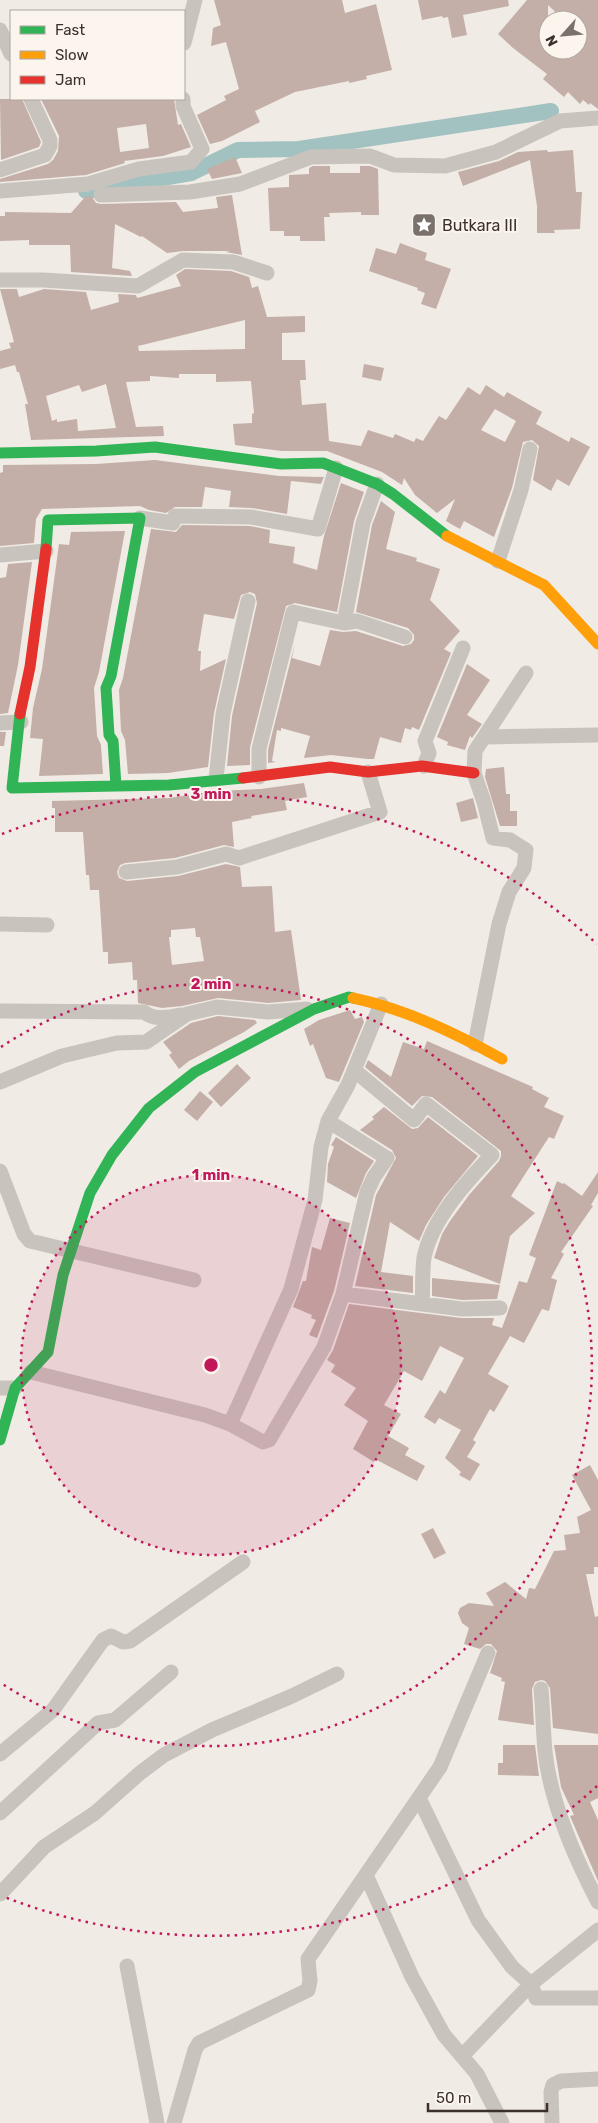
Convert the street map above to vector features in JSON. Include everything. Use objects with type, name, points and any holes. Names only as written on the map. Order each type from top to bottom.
[{"type":"street","points":[[185,39],[195,0]]},
{"type":"street","points":[[0,30],[10,52]]},
{"type":"street","points":[[0,170],[45,155],[50,146],[50,140],[32,100]]},
{"type":"street","points":[[0,191],[88,184],[145,169],[191,162],[202,149],[183,106],[183,100]]},
{"type":"street","points":[[101,195],[142,192],[190,192],[240,184],[311,157],[370,156],[394,165],[446,166],[496,152],[560,121],[598,118]]},
{"type":"street","points":[[142,192],[145,169]]},
{"type":"street","points":[[0,280],[138,286],[184,260],[233,262],[267,273]]},
{"type":"street","points":[[0,453],[154,446],[281,464],[323,463],[377,484],[393,494],[444,535],[498,560],[544,585],[598,644]]},
{"type":"street","points":[[498,560],[521,490],[530,449]]},
{"type":"street","points":[[336,468],[318,529],[251,517],[176,516],[173,523],[140,518],[48,520],[46,552],[31,660],[21,706],[21,722],[12,788],[16,786],[23,789],[170,785],[216,779],[259,777],[330,767],[368,772],[424,766],[474,773]]},
{"type":"street","points":[[344,623],[363,523],[377,484]]},
{"type":"street","points":[[116,786],[113,741],[109,735],[106,688],[111,676],[140,518]]},
{"type":"street","points":[[0,555],[46,552]]},
{"type":"street","points":[[216,779],[223,714],[248,601]]},
{"type":"street","points":[[259,777],[259,749],[293,612],[344,623],[357,621],[405,637]]},
{"type":"street","points":[[424,766],[430,753],[425,741],[463,648]]},
{"type":"street","points":[[476,1044],[499,924],[509,892],[524,868],[526,850],[510,840],[493,838],[474,773],[475,751],[526,672]]},
{"type":"street","points":[[0,723],[21,722]]},
{"type":"street","points":[[485,737],[598,735]]},
{"type":"street","points":[[126,872],[177,868],[226,854],[239,858],[380,812],[368,772]]},
{"type":"street","points":[[0,924],[47,925]]},
{"type":"street","points":[[0,1440],[8,1388],[31,1372],[48,1352],[63,1274],[90,1193],[112,1155],[149,1108],[195,1072],[314,1009],[350,997],[381,1004],[476,1044],[502,1059]]},
{"type":"street","points":[[230,1424],[291,1289],[315,1200],[321,1147],[328,1121],[354,1070],[381,1004]]},
{"type":"street","points":[[0,1011],[144,1012],[157,1019],[217,1007],[268,1012],[314,1009]]},
{"type":"street","points":[[0,1082],[62,1056],[117,1043],[146,1042],[188,1014]]},
{"type":"street","points":[[354,1070],[414,1120],[426,1104],[492,1155],[446,1208],[434,1231],[424,1257],[422,1304]]},
{"type":"street","points":[[31,1372],[195,1412],[230,1424],[263,1442],[269,1440],[324,1347],[343,1294],[367,1192],[374,1177],[387,1158],[328,1121]]},
{"type":"street","points":[[0,1172],[24,1234],[36,1243],[194,1280]]},
{"type":"street","points":[[343,1294],[462,1309],[500,1308]]},
{"type":"street","points":[[0,1754],[52,1710],[103,1640],[111,1636],[123,1642],[130,1641],[242,1562]]},
{"type":"street","points":[[174,2123],[199,2042],[308,1990],[310,1981],[308,1959],[440,1768],[488,1653]]},
{"type":"street","points":[[0,1814],[98,1723],[115,1720],[171,1672]]},
{"type":"street","points":[[0,1894],[44,1847],[96,1813],[140,1773],[164,1755],[212,1730],[292,1696],[337,1674]]},
{"type":"street","points":[[541,1690],[545,1752],[558,1809],[584,1876],[598,1902]]},
{"type":"street","points":[[419,1798],[478,1920],[512,1966],[531,1984],[536,1998],[598,1998]]},
{"type":"street","points":[[366,1875],[412,1977],[444,2035],[477,2074],[502,2123]]},
{"type":"street","points":[[462,2056],[531,1984],[598,1930]]},
{"type":"street","points":[[127,1966],[157,2123]]},
{"type":"street","points":[[552,2123],[550,2092],[553,2085],[561,2081],[598,2079]]},
{"type":"building","points":[[214,0],[342,0],[345,13],[376,4],[392,70],[366,76],[367,79],[295,92],[255,111],[260,122],[222,141],[210,144],[197,115],[226,100],[224,96],[239,89],[226,42],[211,46],[213,28],[221,25]]},
{"type":"building","points":[[418,0],[508,0],[509,6],[463,15],[467,35],[452,38],[448,17],[443,18],[442,16],[422,20]]},
{"type":"building","points":[[527,0],[598,0],[598,109],[583,100],[580,104],[568,92],[564,97],[543,79],[547,74],[498,34]]},
{"type":"building","points":[[0,99],[22,100],[41,142],[39,147],[1,160]]},
{"type":"building","points":[[41,100],[174,100],[178,125],[181,124],[191,147],[163,156],[124,161],[125,163],[86,175],[0,182],[0,179],[48,164],[53,160],[58,151],[59,136]],"holes":[[[146,124],[149,148],[120,152],[117,128]]]},
{"type":"building","points":[[547,150],[548,152],[573,150],[576,192],[582,192],[580,229],[554,230],[555,233],[537,233],[537,206],[530,160],[463,186],[458,172],[499,161],[518,152]]},
{"type":"building","points":[[235,157],[242,173],[212,179],[207,169]]},
{"type":"building","points":[[313,166],[330,166],[330,173],[360,173],[360,166],[370,166],[378,169],[379,215],[361,215],[361,212],[329,213],[330,217],[324,217],[325,241],[300,241],[300,236],[284,236],[284,231],[270,231],[268,188],[289,187],[289,175],[309,174],[309,168]]},
{"type":"building","points":[[232,195],[242,255],[226,252],[230,251],[167,253],[142,236],[115,224],[112,268],[130,271],[132,276],[71,272],[70,245],[29,245],[29,240],[0,241],[0,216],[5,216],[5,212],[71,213],[86,196],[92,197],[96,203],[101,204],[176,202],[183,212],[218,208],[216,197]]},
{"type":"building","points":[[400,243],[427,253],[425,260],[451,269],[436,309],[421,304],[425,293],[417,290],[418,288],[369,271],[376,248],[396,254]]},
{"type":"building","points":[[185,269],[231,271],[249,277],[252,288],[258,286],[267,317],[305,316],[305,332],[282,333],[282,360],[305,360],[306,380],[300,380],[302,405],[326,403],[329,441],[361,446],[368,430],[393,438],[395,434],[414,442],[416,438],[423,441],[439,416],[446,420],[468,387],[480,395],[486,385],[504,397],[507,392],[542,412],[536,424],[569,442],[571,437],[590,447],[569,486],[557,479],[551,491],[533,480],[539,446],[532,440],[523,442],[512,488],[494,537],[464,521],[460,529],[446,521],[455,499],[437,513],[415,495],[404,478],[402,485],[382,472],[327,451],[282,451],[235,445],[233,424],[252,423],[252,414],[254,413],[251,381],[216,382],[216,374],[179,374],[179,378],[150,376],[150,381],[126,382],[136,427],[163,426],[164,436],[31,440],[25,404],[28,404],[19,372],[17,372],[15,365],[0,369],[0,351],[11,348],[9,343],[14,342],[0,289],[17,289],[19,297],[44,289],[86,292],[91,310],[119,302],[118,294],[136,295],[137,298],[181,286],[176,275]],"holes":[[[245,320],[245,349],[139,351],[138,346]],[[106,384],[116,428],[78,431],[77,419],[57,422],[57,419],[52,421],[46,396],[79,385],[82,392]],[[495,409],[516,421],[505,442],[481,430]]]},
{"type":"building","points":[[364,364],[384,368],[381,381],[362,377]]},
{"type":"building","points":[[155,460],[279,476],[324,477],[321,484],[291,481],[287,514],[252,508],[229,507],[231,491],[205,487],[202,507],[175,507],[166,513],[149,510],[140,506],[42,509],[36,519],[34,543],[0,546],[0,473],[3,472],[3,465],[96,464]]},
{"type":"building","points":[[341,483],[364,492],[354,521],[337,612],[295,603],[286,606],[250,747],[250,765],[227,766],[232,716],[257,603],[255,594],[250,592],[241,595],[234,619],[204,614],[198,651],[201,651],[200,671],[226,659],[214,713],[208,767],[168,773],[128,774],[125,740],[121,731],[119,690],[123,678],[151,529],[176,532],[182,525],[250,526],[270,530],[269,543],[295,547],[293,563],[317,570],[324,536]]},
{"type":"building","points":[[381,501],[395,512],[386,549],[417,558],[416,561],[440,569],[430,600],[460,631],[444,649],[451,653],[419,730],[412,727],[411,730],[405,728],[401,743],[380,737],[374,759],[368,759],[331,755],[304,758],[310,736],[281,728],[281,731],[277,730],[272,761],[276,762],[268,763],[268,750],[295,643],[292,658],[320,666],[330,630],[356,631],[403,646],[411,644],[414,640],[414,635],[408,628],[356,612],[372,525]]},
{"type":"building","points":[[125,531],[99,672],[94,688],[97,736],[101,745],[103,774],[39,776],[43,739],[30,738],[33,708],[42,669],[59,544],[69,545],[71,532]]},
{"type":"building","points":[[32,562],[18,665],[8,713],[0,714],[0,578],[6,577],[8,564]]},
{"type":"building","points":[[467,664],[490,680],[467,715],[482,724],[472,738],[470,736],[465,750],[447,745],[448,742],[437,737]]},
{"type":"building","points":[[0,732],[6,732],[4,746],[0,746]]},
{"type":"building","points":[[504,767],[506,794],[510,794],[510,811],[517,811],[517,826],[500,826],[485,777],[486,769]]},
{"type":"building","points":[[304,783],[307,797],[285,801],[287,810],[251,816],[252,818],[232,822],[234,847],[224,845],[175,858],[125,863],[120,865],[117,872],[119,878],[127,881],[178,876],[226,864],[240,867],[242,887],[272,886],[275,932],[291,930],[301,1000],[268,1003],[218,998],[182,1006],[162,1008],[138,1003],[137,980],[133,980],[132,962],[108,964],[108,952],[103,952],[99,890],[90,890],[89,875],[86,875],[83,832],[55,832],[55,808],[52,808],[52,801],[169,798],[217,791],[261,789]],"holes":[[[195,928],[196,937],[200,937],[204,961],[172,965],[169,937],[171,937],[171,930]]]},
{"type":"building","points":[[473,798],[478,818],[461,822],[456,803]]},
{"type":"building","points":[[350,1010],[355,1019],[362,1017],[364,1022],[339,1082],[326,1078],[313,1044],[310,1046],[304,1029],[319,1020]]},
{"type":"building","points":[[218,1016],[255,1020],[257,1023],[244,1032],[189,1061],[179,1069],[169,1055],[172,1053],[163,1042],[191,1023]]},
{"type":"building","points":[[427,1041],[533,1087],[532,1089],[549,1098],[544,1107],[564,1116],[554,1139],[549,1137],[511,1196],[535,1213],[510,1236],[500,1284],[434,1258],[442,1234],[450,1221],[469,1195],[499,1161],[501,1151],[432,1097],[422,1096],[412,1106],[365,1067],[368,1060],[391,1077],[403,1042],[424,1049]]},
{"type":"building","points":[[237,1064],[251,1078],[221,1107],[208,1093]]},
{"type":"building","points":[[200,1091],[213,1102],[197,1121],[184,1110]]},
{"type":"building","points":[[384,1107],[412,1129],[418,1128],[428,1117],[478,1156],[444,1197],[426,1225],[419,1241],[390,1222],[381,1272],[413,1276],[413,1293],[355,1286],[376,1195],[396,1158],[392,1150],[360,1130],[374,1119],[372,1117]]},
{"type":"building","points":[[336,1137],[374,1161],[366,1173],[356,1198],[327,1182],[328,1164],[334,1147],[331,1145]]},
{"type":"building","points":[[598,1172],[598,1193],[591,1205],[593,1206],[561,1252],[564,1254],[551,1278],[557,1280],[549,1311],[542,1309],[524,1343],[510,1336],[488,1374],[509,1386],[494,1412],[490,1409],[473,1440],[476,1442],[467,1457],[480,1464],[470,1481],[459,1475],[461,1472],[445,1458],[461,1430],[439,1418],[435,1424],[424,1417],[440,1390],[445,1394],[464,1358],[440,1346],[422,1381],[404,1371],[384,1405],[401,1414],[388,1436],[409,1448],[405,1455],[425,1466],[417,1481],[375,1459],[374,1462],[353,1449],[368,1421],[344,1405],[356,1388],[331,1372],[335,1365],[327,1360],[333,1350],[349,1304],[461,1318],[494,1318],[492,1325],[502,1328],[519,1281],[527,1283],[536,1258],[529,1255],[557,1181],[564,1183],[582,1196]]},
{"type":"building","points":[[330,1218],[350,1223],[334,1291],[317,1338],[309,1335],[316,1320],[311,1318],[312,1315],[293,1307],[303,1281],[306,1281],[312,1247],[321,1250]]},
{"type":"building","points":[[432,1278],[500,1285],[497,1299],[462,1300],[432,1296]]},
{"type":"building","points":[[590,1465],[598,1480],[598,1567],[594,1567],[594,1574],[586,1574],[595,1617],[598,1616],[598,1734],[553,1728],[550,1688],[545,1681],[541,1680],[535,1682],[532,1689],[534,1725],[498,1720],[505,1682],[501,1681],[502,1678],[490,1673],[497,1651],[491,1644],[486,1644],[480,1649],[464,1644],[469,1628],[462,1623],[458,1613],[460,1608],[469,1603],[494,1606],[486,1593],[505,1582],[526,1599],[529,1588],[535,1589],[554,1551],[566,1550],[564,1535],[580,1533],[577,1517],[591,1510],[572,1475]]},
{"type":"building","points":[[433,1528],[446,1553],[434,1559],[421,1534]]},
{"type":"building","points":[[503,1745],[535,1745],[539,1776],[498,1775],[498,1763],[503,1763]]},
{"type":"building","points":[[554,1745],[598,1745],[598,1798],[590,1802],[598,1820],[598,1881],[570,1816],[574,1815],[561,1787]]},
{"type":"waterway","points":[[86,191],[191,173],[238,150],[299,149],[551,111]]},
{"type":"traffic: fast","points":[[0,453],[96,451],[155,447],[281,464],[323,463],[377,484],[393,494],[447,536]]},
{"type":"traffic: fast","points":[[46,549],[48,520],[140,518],[111,676],[106,688],[109,735],[113,741],[116,786]]},
{"type":"traffic: fast","points":[[20,714],[12,788],[169,785],[243,778]]},
{"type":"traffic: fast","points":[[0,1440],[15,1388],[48,1352],[63,1275],[90,1193],[112,1155],[149,1108],[195,1072],[314,1009],[349,997],[353,998]]},
{"type":"traffic: slow","points":[[447,536],[544,585],[598,644]]},
{"type":"traffic: slow","points":[[353,998],[411,1015],[502,1059]]},
{"type":"traffic: jam","points":[[20,714],[30,667],[46,549]]},
{"type":"traffic: jam","points":[[243,778],[330,767],[368,772],[422,766],[474,773]]},
{"type":"place","name":"Butkara III","points":[[424,225]]}]
